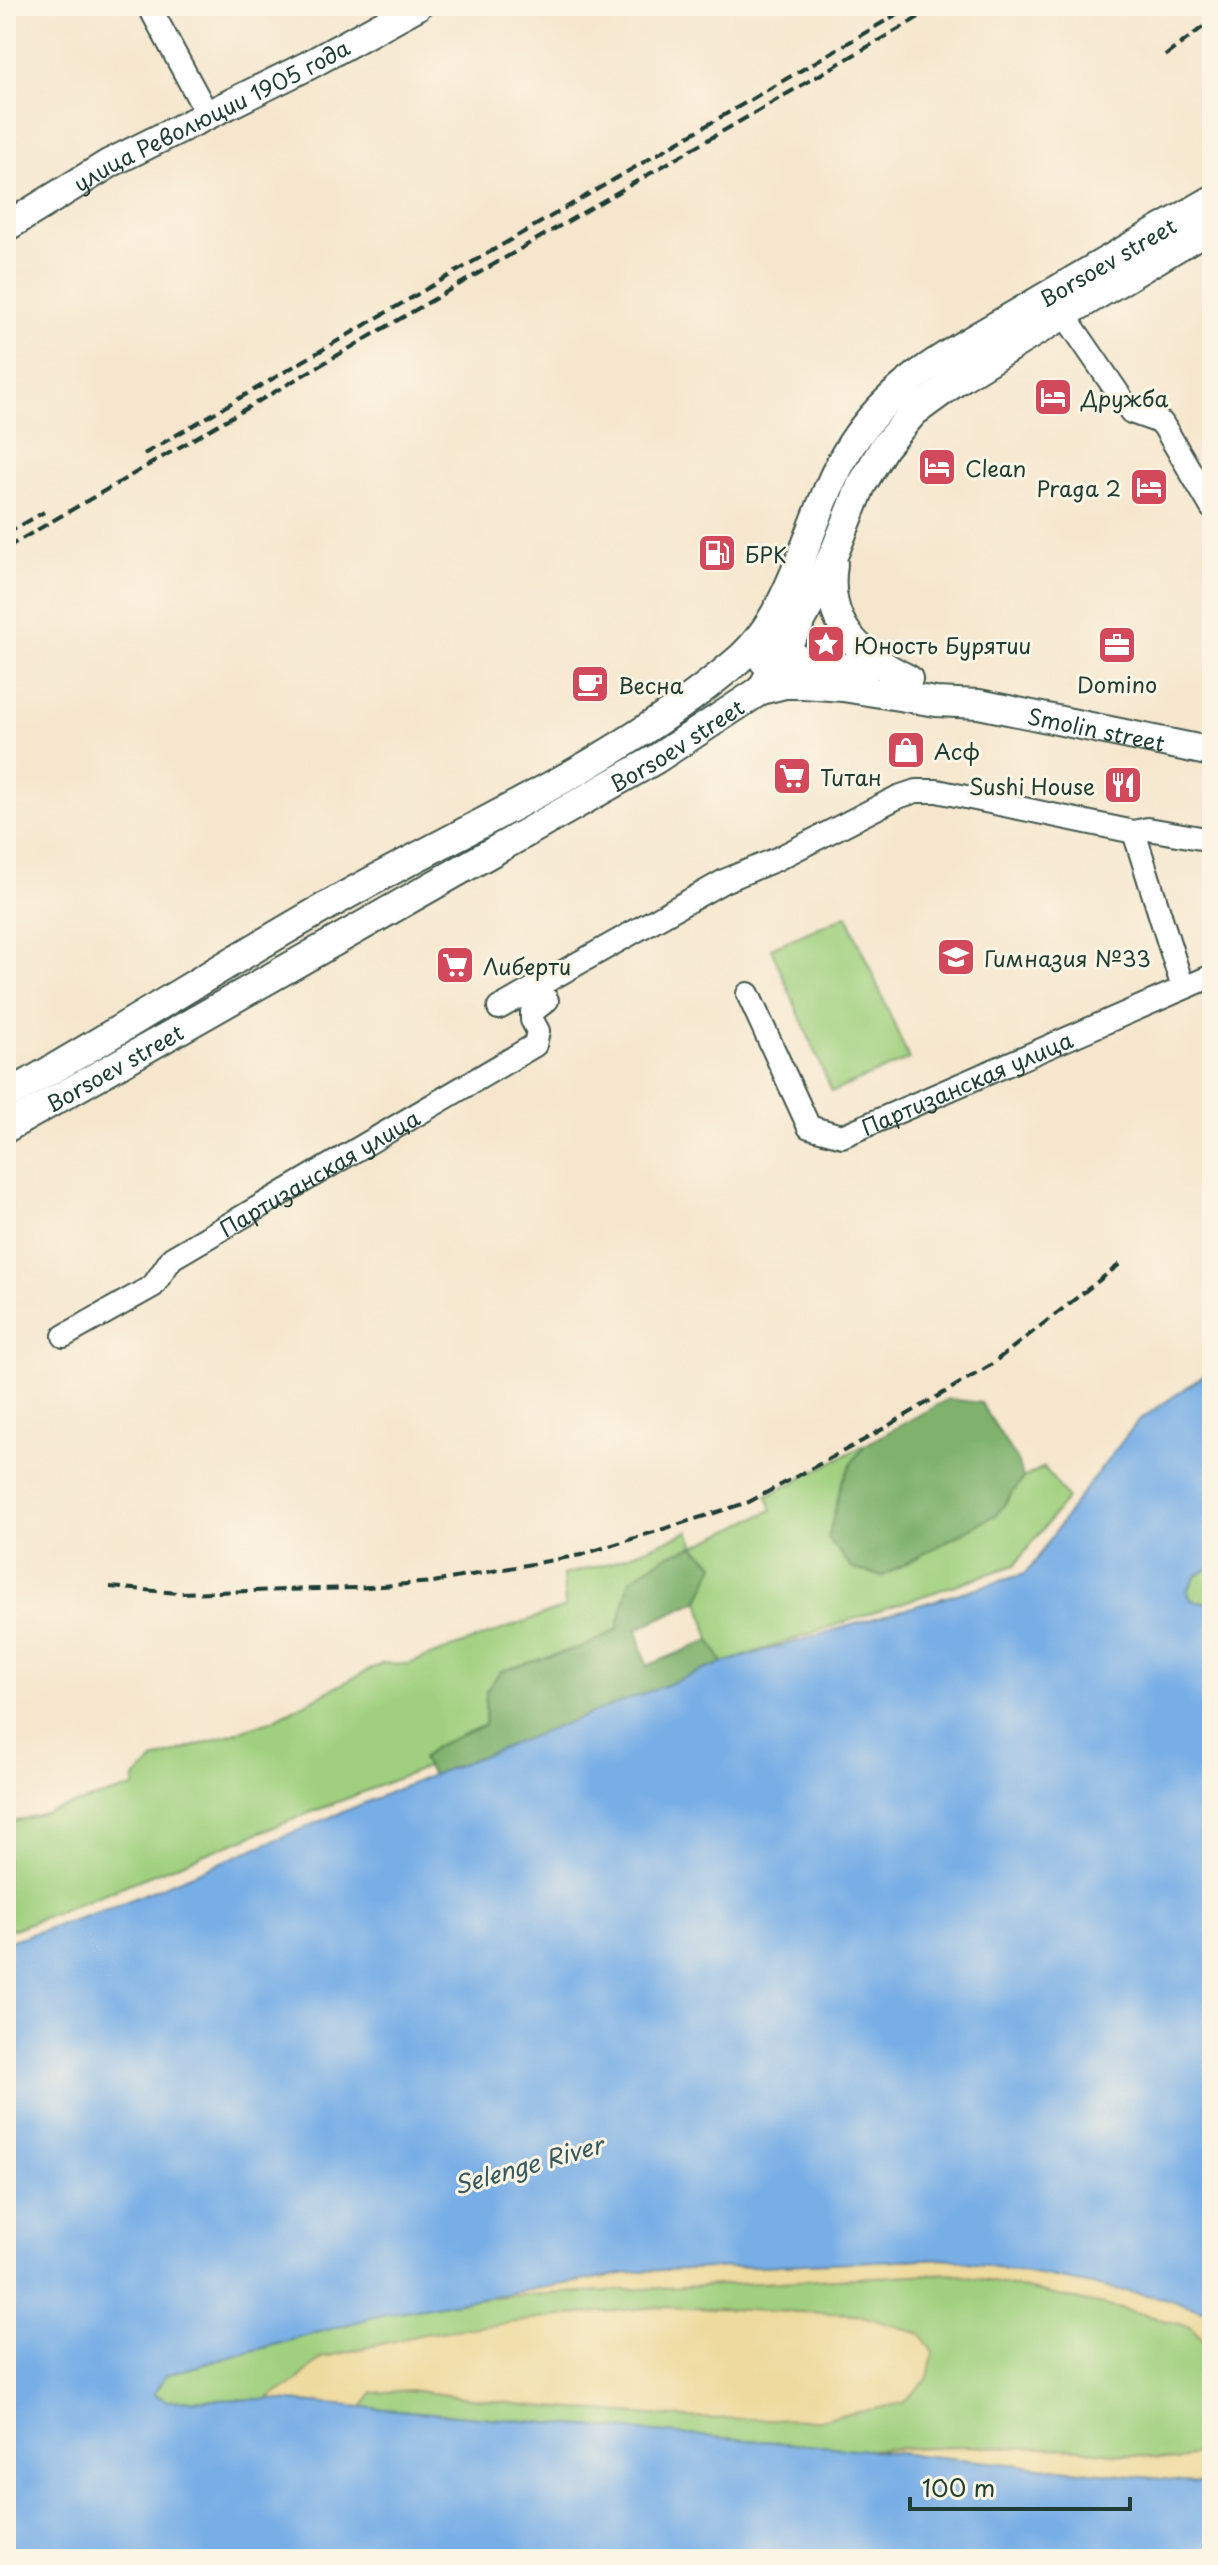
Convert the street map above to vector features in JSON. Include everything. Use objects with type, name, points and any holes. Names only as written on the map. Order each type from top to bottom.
[{"type":"main road","name":"улица Революции 1905 года","points":[[6,227],[110,163],[307,66],[417,6]]},
{"type":"main road","name":"Borsoev street","points":[[6,1096],[357,889],[605,771],[656,759],[768,669],[806,612],[861,486],[884,447],[914,412],[1057,305],[1212,200]]},
{"type":"main road","name":"Borsoev street","points":[[6,1128],[605,771],[741,659],[765,631],[794,575],[814,522],[848,451],[876,412],[906,381],[1212,226]]},
{"type":"main road","name":"Smolin street","points":[[835,551],[831,578],[832,602],[857,648],[882,667],[979,704],[1212,752]]},
{"type":"main road","points":[[765,631],[768,669]]},
{"type":"main road","name":"Smolin street","points":[[709,684],[768,669],[920,682]]},
{"type":"main road","name":"Smolin street","points":[[768,669],[785,684],[843,687],[936,702],[979,704]]},
{"type":"main road","points":[[920,682],[1212,739]]},
{"type":"street","points":[[149,6],[207,114]]},
{"type":"street","points":[[1057,305],[1131,412],[1162,423],[1212,508]]},
{"type":"street","points":[[499,1008],[724,881],[777,859],[898,797],[916,791],[937,791],[1134,832],[1148,829],[1212,840]]},
{"type":"street","points":[[1134,832],[1183,988]]},
{"type":"street","name":"Партизанская улица","points":[[748,994],[809,1127],[842,1136],[1212,976]]},
{"type":"street","name":"Партизанская улица","points":[[64,1336],[153,1286],[172,1258],[535,1045],[538,1031],[532,1020],[532,1012],[547,1000]]},
{"type":"green space","points":[[847,915],[909,1059],[832,1092],[771,948]]},
{"type":"green space","points":[[948,1399],[981,1403],[1018,1462],[1023,1478],[997,1514],[883,1576],[853,1569],[828,1538],[842,1482],[851,1464],[865,1445]]},
{"type":"green space","points":[[865,1445],[851,1464],[853,1569],[883,1576],[997,1514],[1023,1478],[1044,1467],[1067,1498],[1015,1565],[723,1663],[710,1640],[699,1600],[715,1564],[694,1546],[664,1557],[630,1581],[617,1630],[585,1646],[501,1671],[486,1691],[485,1725],[436,1746],[422,1759],[427,1767],[6,1932],[6,1824],[134,1787],[135,1778],[154,1760],[273,1720],[382,1663],[408,1664],[565,1607],[563,1575],[613,1562],[689,1531],[695,1546],[772,1510],[767,1496]]},
{"type":"green space","points":[[694,1546],[715,1565],[699,1600],[637,1629],[647,1666],[710,1640],[723,1663],[432,1775],[422,1759],[436,1746],[485,1725],[486,1691],[501,1671],[585,1646],[617,1630],[630,1580],[664,1557]]},
{"type":"green space","points":[[1212,1567],[1212,1603],[1191,1600],[1187,1590],[1197,1575]]},
{"type":"green space","points":[[950,2273],[1127,2310],[1190,2327],[1212,2349],[1212,2440],[1204,2450],[1177,2461],[1079,2449],[960,2446],[865,2450],[362,2407],[373,2393],[410,2390],[525,2405],[690,2418],[856,2314],[658,2307],[570,2315],[321,2358],[293,2384],[266,2399],[167,2401],[154,2394],[165,2375],[381,2315],[488,2297]]},
{"type":"sand","points":[[946,2258],[1169,2299],[1212,2313],[1212,2349],[1190,2327],[1127,2310],[950,2273],[488,2297],[640,2271]]},
{"type":"sand","points":[[658,2307],[856,2314],[921,2334],[933,2353],[928,2378],[903,2403],[819,2420],[689,2418],[525,2405],[410,2390],[373,2393],[362,2407],[266,2399],[293,2384],[321,2358],[424,2334]]},
{"type":"sand","points":[[1212,2440],[1212,2484],[866,2450],[960,2446],[1079,2449],[1177,2461],[1204,2450]]},
{"type":"water","name":"Selenge River","points":[[1212,1370],[1212,1567],[1197,1575],[1187,1590],[1191,1600],[1212,1603],[1212,2313],[1169,2299],[946,2258],[640,2271],[381,2315],[165,2375],[154,2394],[167,2401],[266,2399],[866,2450],[1212,2484],[1212,2559],[6,2559],[6,1942],[113,1907],[432,1775],[723,1663],[1024,1574],[1138,1421]]},
{"type":"railway","points":[[144,454],[911,6]]},
{"type":"railway","points":[[6,548],[938,6]]},
{"type":"railway","points":[[1165,56],[1212,20]]},
{"type":"railway","points":[[6,534],[44,512]]},
{"type":"railway","points":[[110,1587],[179,1593],[356,1588],[433,1582],[581,1555],[749,1502],[864,1440],[989,1366],[1124,1261]]},
{"type":"place","name":"Дружба","points":[[1053,397]]},
{"type":"place","name":"Clean","points":[[937,467]]},
{"type":"place","name":"Praga 2","points":[[1149,487]]},
{"type":"place","name":"БРК","points":[[717,553]]},
{"type":"place","name":"Юность Бурятии","points":[[826,644]]},
{"type":"place","name":"Domino","points":[[1117,645]]},
{"type":"place","name":"Весна","points":[[590,684]]},
{"type":"place","name":"Асф","points":[[906,750]]},
{"type":"place","name":"Титан","points":[[792,776]]},
{"type":"place","name":"Sushi House","points":[[1123,785]]},
{"type":"place","name":"Гимназия №33","points":[[956,957]]},
{"type":"place","name":"Либерти","points":[[455,965]]}]
